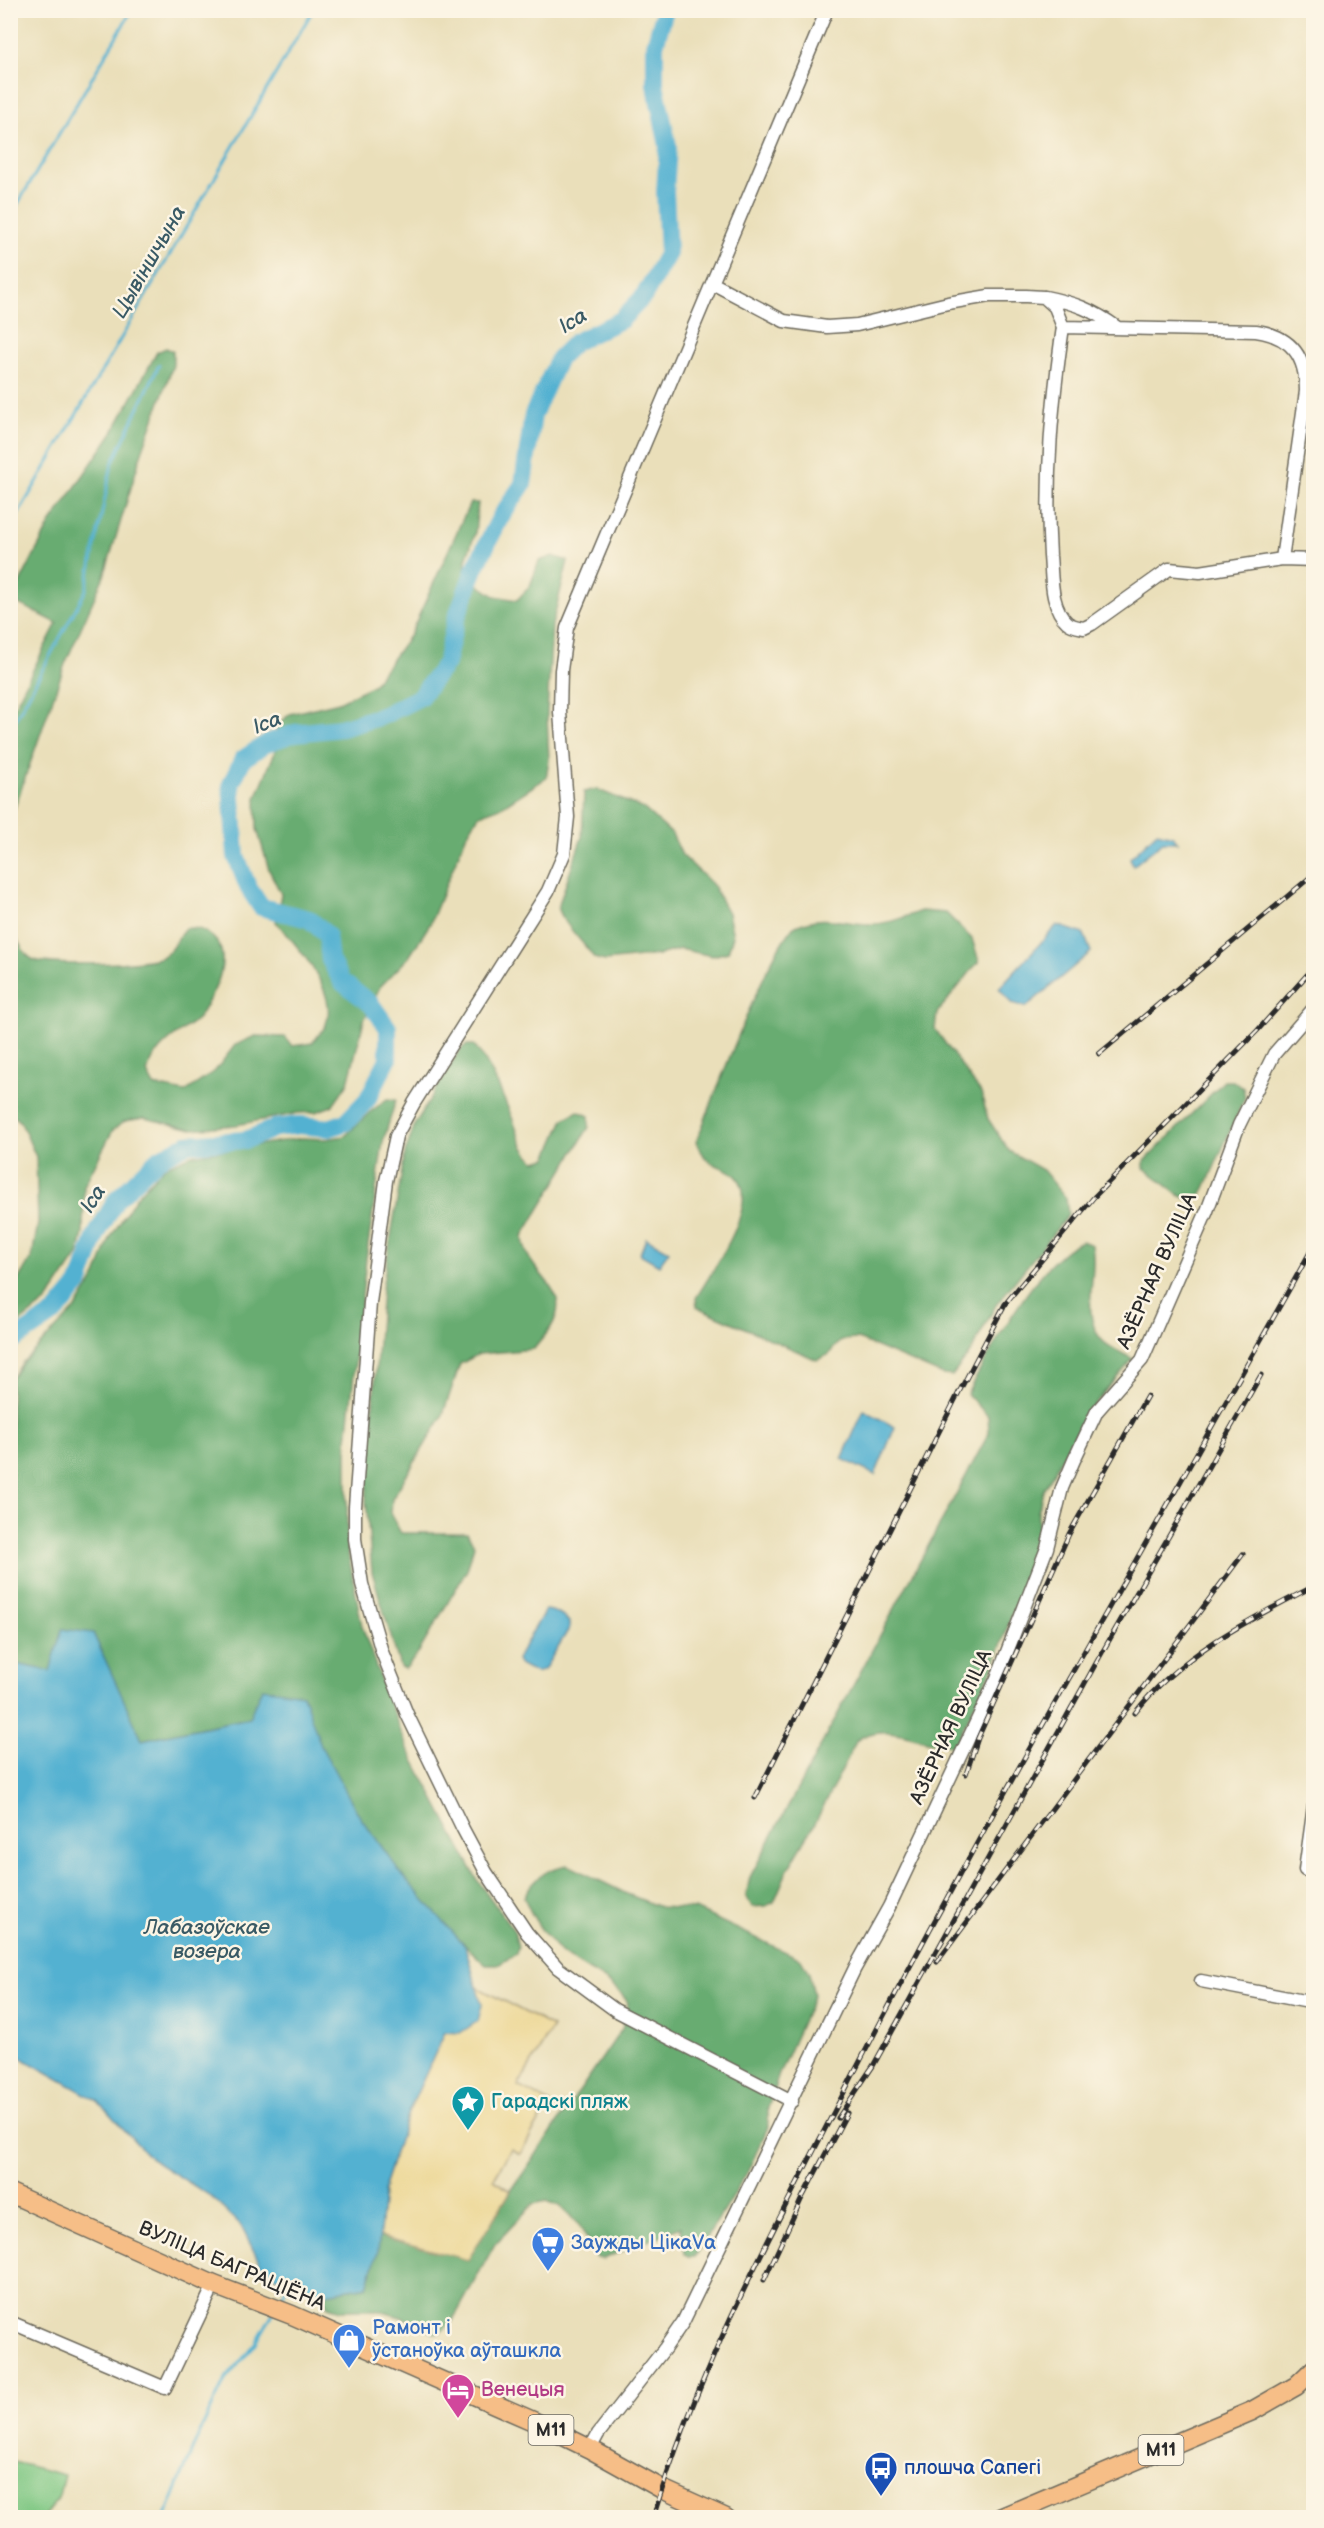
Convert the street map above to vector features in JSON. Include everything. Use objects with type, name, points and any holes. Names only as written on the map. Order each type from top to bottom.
[{"type":"highway","name":"ВУЛІЦА БАГРАЦІЁНА","points":[[10,2193],[214,2285],[292,2315],[512,2412],[590,2449],[662,2489],[715,2515],[726,2517]]},
{"type":"highway","name":"М11","points":[[1000,2517],[1252,2411],[1296,2386],[1314,2369]]},
{"type":"street","points":[[792,2101],[615,2010],[558,1968],[527,1934],[477,1855],[407,1714],[382,1652],[362,1584],[355,1539],[355,1507],[370,1303],[386,1181],[396,1136],[414,1103],[548,891],[564,854],[568,817],[560,712],[561,670],[567,628],[827,10]]},
{"type":"street","points":[[712,282],[784,321],[827,327],[857,325],[948,303],[989,296],[1044,297],[1073,302],[1099,314],[1118,328]]},
{"type":"street","points":[[1044,297],[1055,307],[1063,327],[1052,402],[1047,476],[1053,589],[1058,608],[1066,622],[1084,628],[1092,624],[1169,569],[1200,572],[1282,559],[1314,560]]},
{"type":"street","points":[[1063,327],[1270,333],[1282,338],[1304,363],[1306,391],[1282,559]]},
{"type":"street","name":"АЗЁРНАЯ ВУЛІЦА","points":[[590,2449],[606,2423],[683,2322],[855,1968],[889,1907],[997,1678],[1047,1548],[1062,1488],[1078,1450],[1097,1411],[1142,1360],[1206,1211],[1239,1125],[1274,1054],[1314,1008]]},
{"type":"street","points":[[1305,1870],[1314,1806]]},
{"type":"street","points":[[1201,1981],[1314,2003]]},
{"type":"street","points":[[10,2322],[165,2388],[214,2285]]},
{"type":"green space","points":[[166,348],[173,351],[173,365],[140,458],[104,576],[65,664],[11,818],[11,713],[57,623],[11,600],[50,524],[113,432],[157,352]]},
{"type":"green space","points":[[470,503],[478,503],[475,534],[466,559],[465,576],[495,596],[517,600],[530,586],[539,561],[553,556],[568,561],[552,625],[547,714],[549,761],[546,778],[503,806],[479,815],[466,836],[430,924],[409,957],[380,987],[364,1020],[348,1083],[332,1106],[316,1112],[298,1113],[236,1125],[192,1129],[144,1118],[125,1121],[113,1130],[84,1186],[83,1234],[78,1255],[47,1301],[11,1329],[11,1291],[32,1257],[38,1223],[36,1157],[21,1123],[11,1113],[11,924],[21,947],[28,956],[32,959],[56,963],[96,964],[162,957],[169,952],[185,928],[204,931],[218,943],[222,953],[222,964],[216,987],[199,1017],[166,1043],[152,1059],[147,1073],[154,1086],[185,1092],[215,1071],[235,1045],[255,1036],[285,1037],[292,1046],[312,1043],[326,1024],[328,1011],[326,998],[313,969],[276,922],[281,894],[269,870],[257,829],[256,798],[277,747],[276,726],[290,714],[339,702],[373,685],[410,635]]},
{"type":"green space","points":[[596,789],[644,809],[672,834],[682,855],[712,884],[728,913],[733,936],[728,952],[712,956],[680,949],[659,955],[605,961],[594,958],[569,927],[558,907],[582,837],[584,792]]},
{"type":"green space","points":[[921,911],[946,913],[972,939],[979,961],[937,1013],[935,1029],[981,1093],[988,1119],[1009,1151],[1043,1170],[1066,1198],[1068,1215],[996,1305],[970,1353],[952,1376],[943,1375],[858,1339],[841,1340],[828,1355],[817,1360],[697,1307],[696,1298],[722,1256],[739,1221],[743,1204],[743,1189],[737,1177],[712,1163],[703,1155],[696,1142],[758,990],[773,959],[786,937],[796,926],[806,922],[824,919],[875,924]]},
{"type":"green space","points":[[466,1045],[474,1045],[486,1062],[501,1091],[521,1142],[535,1161],[547,1158],[564,1119],[578,1111],[589,1116],[589,1127],[523,1236],[531,1261],[547,1281],[557,1301],[557,1313],[551,1327],[534,1349],[479,1354],[460,1364],[442,1417],[392,1499],[391,1515],[401,1533],[467,1533],[474,1545],[467,1570],[417,1655],[405,1669],[400,1667],[372,1572],[366,1500],[382,1289],[405,1153],[415,1124],[459,1051]]},
{"type":"green space","points":[[1224,1081],[1233,1081],[1243,1088],[1245,1097],[1202,1195],[1188,1199],[1179,1195],[1144,1168],[1144,1162]]},
{"type":"green space","points":[[387,1099],[396,1100],[383,1142],[366,1259],[347,1440],[347,1547],[362,1626],[407,1747],[478,1881],[514,1931],[518,1947],[516,1954],[498,1965],[486,1965],[462,1942],[415,1891],[372,1835],[353,1806],[321,1746],[303,1694],[249,1718],[141,1740],[93,1633],[50,1671],[16,1664],[11,1645],[11,1379],[23,1362],[76,1308],[96,1276],[110,1238],[137,1196],[164,1167],[192,1155],[302,1138],[326,1139],[345,1136]]},
{"type":"green space","points":[[1082,1241],[1092,1245],[1091,1305],[1095,1329],[1108,1345],[1133,1359],[1090,1409],[1043,1491],[1038,1512],[1038,1535],[1032,1559],[993,1668],[954,1746],[941,1745],[893,1732],[869,1734],[857,1740],[814,1825],[788,1869],[774,1902],[766,1906],[752,1907],[746,1896],[750,1877],[989,1433],[988,1416],[967,1394],[1002,1332],[1033,1286],[1049,1266]]},
{"type":"green space","points":[[568,1865],[627,1894],[660,1907],[695,1909],[801,1959],[809,1973],[814,1995],[779,2074],[768,2108],[768,2127],[747,2173],[695,2257],[688,2257],[684,2254],[681,2227],[603,2259],[597,2258],[579,2225],[559,2206],[547,2201],[533,2204],[495,2244],[452,2322],[441,2332],[433,2333],[404,2318],[376,2310],[341,2310],[328,2306],[320,2294],[367,2286],[378,2251],[379,2236],[468,2259],[511,2191],[622,2029],[628,2003],[622,1994],[560,1951],[539,1926],[524,1897],[536,1879],[554,1869]]},
{"type":"green space","points":[[10,2461],[64,2475],[58,2499],[43,2517],[11,2517]]},
{"type":"sand","name":"Гарадскі пляж","points":[[475,1986],[553,2027],[518,2086],[550,2103],[520,2154],[511,2149],[493,2180],[511,2191],[468,2260],[379,2236],[385,2183],[408,2113],[445,2032],[482,2005]]},
{"type":"water","points":[[1157,832],[1173,836],[1178,842],[1163,842],[1133,866],[1130,858]]},
{"type":"water","points":[[1057,925],[1084,934],[1091,952],[1026,1007],[1012,1003],[999,988]]},
{"type":"water","points":[[646,1238],[669,1251],[659,1265],[640,1254]]},
{"type":"water","points":[[864,1410],[895,1427],[875,1475],[842,1459]]},
{"type":"water","points":[[545,1610],[562,1616],[570,1623],[570,1627],[544,1670],[536,1673],[519,1664],[517,1659]]},
{"type":"water","name":"Лабазоўскае возера","points":[[62,1629],[93,1633],[142,1740],[249,1718],[262,1688],[303,1694],[321,1746],[360,1817],[403,1876],[465,1946],[482,2005],[478,2021],[460,2033],[445,2032],[408,2113],[385,2183],[378,2251],[367,2286],[320,2294],[265,2273],[241,2226],[209,2195],[151,2159],[98,2101],[11,2052],[11,1663],[50,1671]]},
{"type":"waterway","points":[[10,217],[132,10]]},
{"type":"waterway","name":"Цывіншчына","points":[[10,528],[313,10]]},
{"type":"waterway","name":"Іса","points":[[10,1343],[56,1312],[79,1284],[96,1235],[116,1200],[158,1159],[187,1144],[246,1140],[275,1128],[300,1125],[329,1128],[346,1122],[367,1100],[388,1059],[388,1028],[371,1004],[342,982],[330,960],[327,935],[309,919],[261,907],[248,887],[236,856],[231,784],[243,759],[267,743],[295,733],[341,728],[382,716],[420,697],[446,663],[456,619],[475,568],[500,518],[523,484],[533,415],[559,358],[575,342],[621,320],[644,296],[668,253],[665,192],[668,146],[655,84],[655,45],[665,10]]},
{"type":"waterway","points":[[10,729],[86,590],[112,464],[159,365]]},
{"type":"waterway","points":[[279,2302],[289,2283]]},
{"type":"waterway","points":[[165,2518],[198,2436],[225,2380],[256,2343],[273,2313]]},
{"type":"railway","points":[[1099,1054],[1314,874]]},
{"type":"railway","points":[[755,1798],[1005,1304],[1094,1197],[1257,1031],[1314,967]]},
{"type":"railway","points":[[653,2518],[673,2459],[718,2345],[855,2071],[966,1862],[1314,1245]]},
{"type":"railway","points":[[838,2118],[873,2066],[1095,1665],[1261,1375]]},
{"type":"railway","points":[[966,1774],[978,1738],[1069,1534],[1147,1396]]},
{"type":"railway","points":[[937,1962],[1243,1554]]},
{"type":"railway","points":[[1135,1713],[1153,1692],[1194,1656],[1241,1625],[1314,1586]]},
{"type":"railway","points":[[764,2280],[802,2198],[847,2113]]},
{"type":"place","name":"Гарадскі пляж","points":[[468,2131]]},
{"type":"place","name":"Заужды ЦікаVа","points":[[548,2272]]},
{"type":"place","name":"Рамонт і ўстаноўка аўташкла","points":[[349,2369]]},
{"type":"place","name":"Венецыя","points":[[458,2419]]},
{"type":"place","name":"плошча Сапегі","points":[[881,2497]]}]
